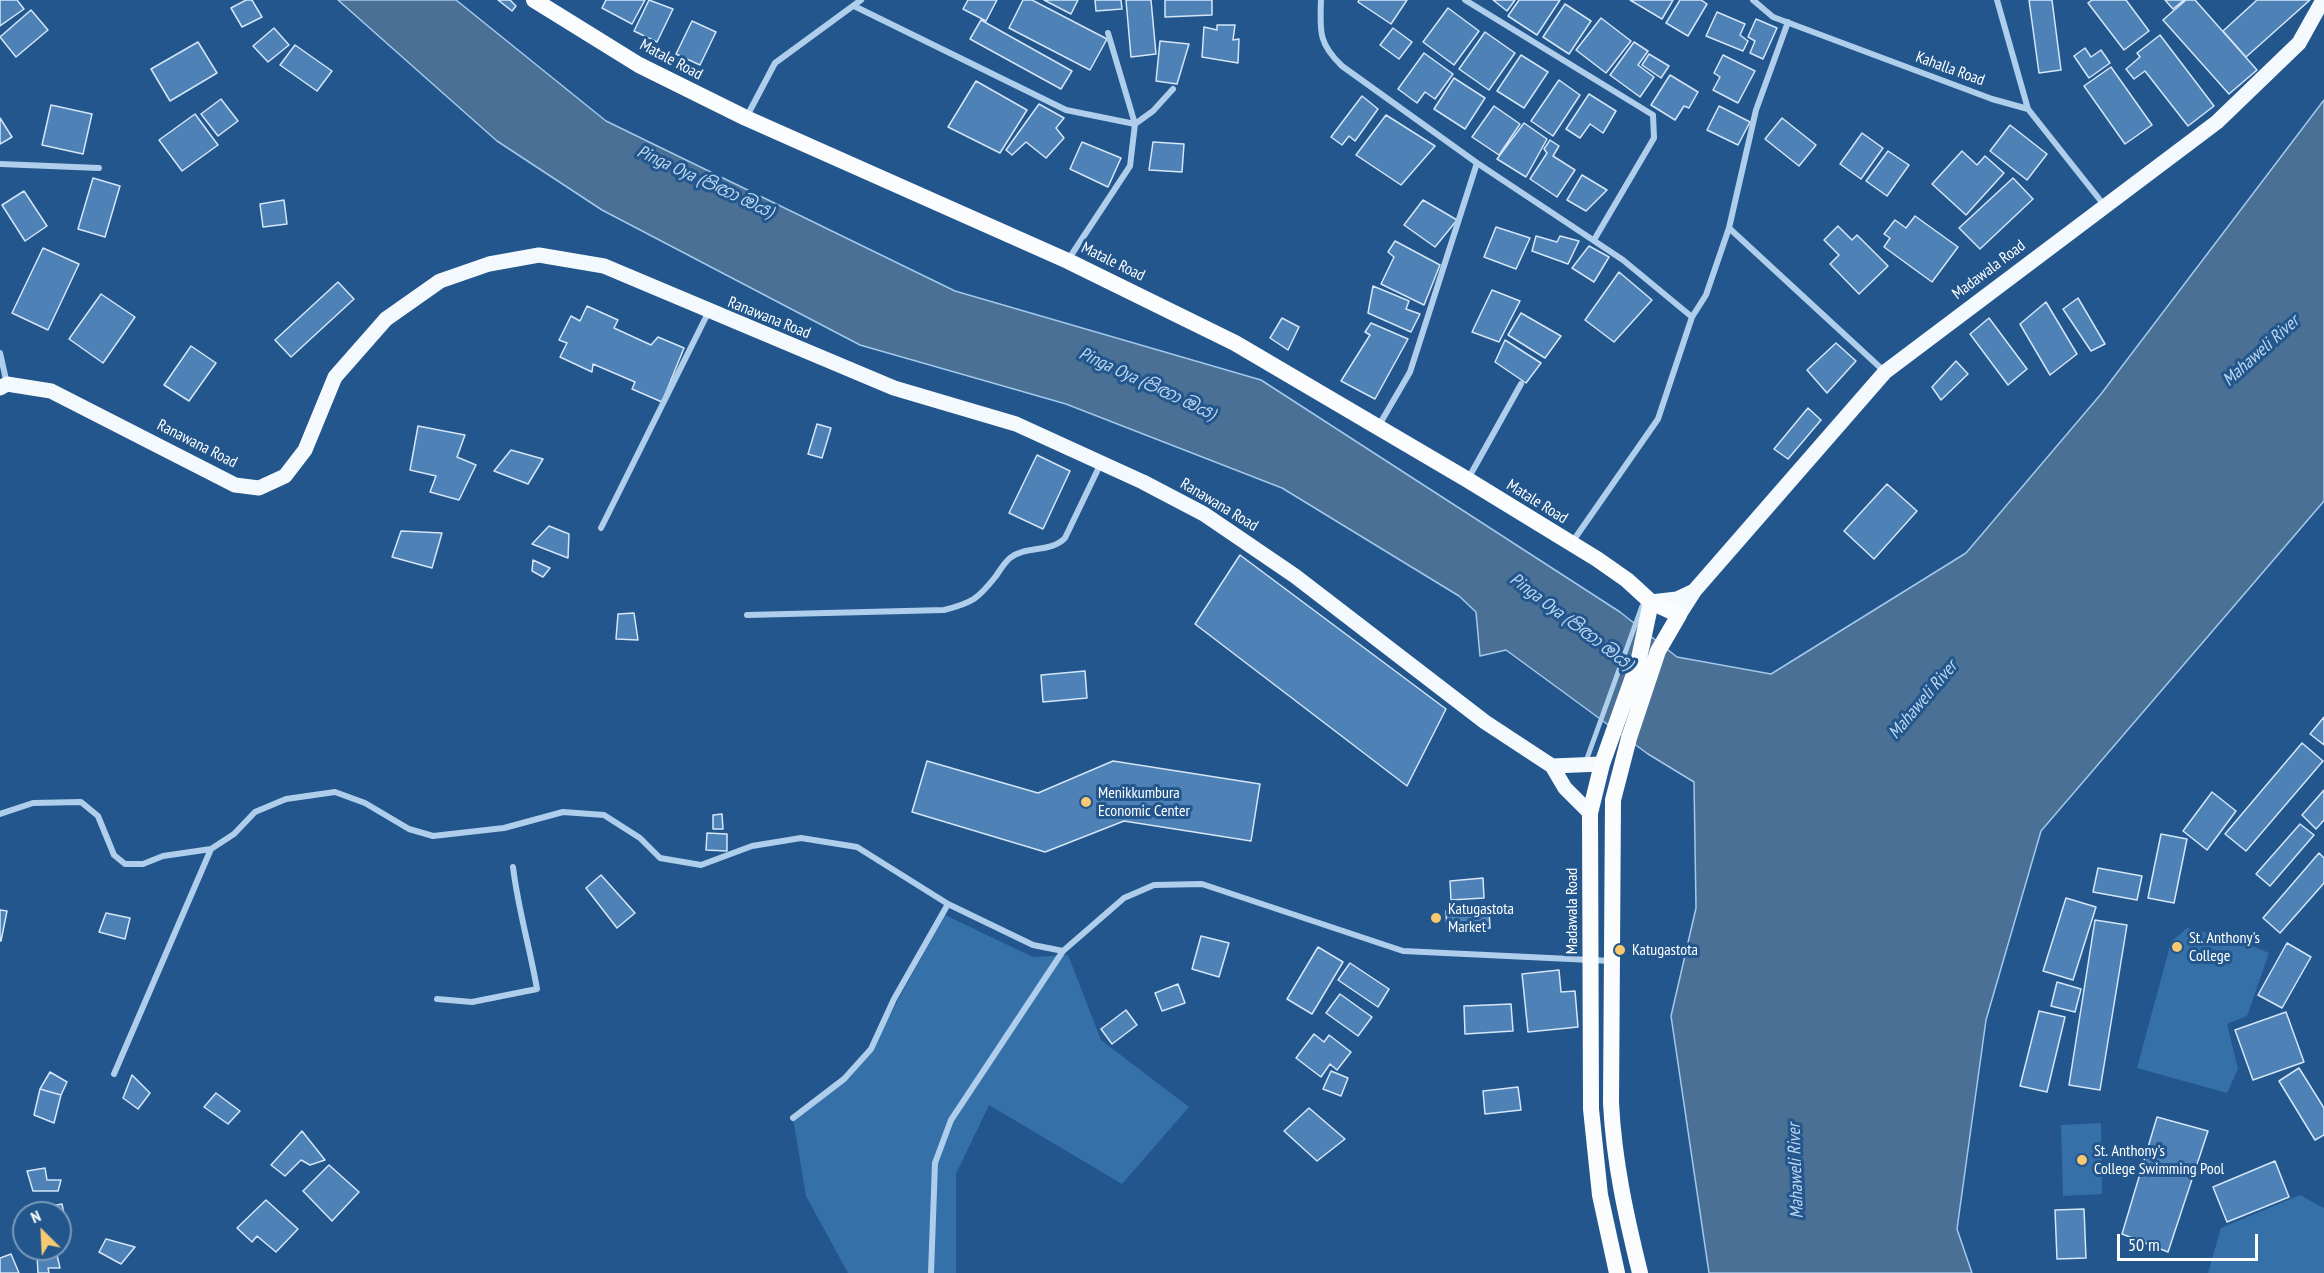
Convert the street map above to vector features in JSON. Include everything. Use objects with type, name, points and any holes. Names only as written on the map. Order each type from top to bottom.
[{"type":"highway","name":"Matale Road","points":[[534,0],[639,65],[746,118],[1068,261],[1235,343],[1468,480],[1628,580],[1648,599],[1679,615]]},
{"type":"highway","name":"Madawala Road","points":[[1617,1273],[1600,1195],[1593,1143],[1589,961],[1590,813],[1602,764],[1608,726],[1638,663],[1648,599]]},
{"type":"highway","name":"Madawala Road","points":[[1640,1273],[1620,1190],[1614,1150],[1611,1103],[1613,800],[1629,738],[1658,651],[1679,615]]},
{"type":"highway","points":[[1602,764],[1623,760]]},
{"type":"highway","points":[[1590,813],[1613,800]]},
{"type":"main road","name":"Madawala Road","points":[[1679,615],[1695,590],[1885,372],[2217,122],[2298,43],[2323,0]]},
{"type":"main road","name":"Ranawana Road","points":[[4,386],[51,391],[235,485],[259,488],[285,476],[305,450],[335,377],[386,319],[440,281],[489,264],[539,255],[604,266],[708,313],[894,388],[1016,424],[1179,500],[1238,536],[1485,722],[1552,766]]},
{"type":"main road","name":"Madawala Road","points":[[1648,599],[1677,599],[1695,590]]},
{"type":"main road","points":[[1590,813],[1565,788],[1552,766],[1602,764]]},
{"type":"street","points":[[746,118],[775,63],[861,0]]},
{"type":"street","points":[[1321,0],[1320,37],[1329,53],[1342,66],[1477,163],[1594,240],[1692,317]]},
{"type":"street","points":[[1465,0],[1653,115],[1653,138],[1594,240]]},
{"type":"street","name":"Kahalla Road","points":[[1753,0],[1773,17],[1992,99],[2028,109]]},
{"type":"street","points":[[1997,0],[2028,109],[2104,206]]},
{"type":"street","points":[[854,6],[1066,110],[1135,124],[1153,111],[1173,89]]},
{"type":"street","points":[[1571,544],[1658,419],[1692,317],[1706,296],[1730,228],[1756,110],[1788,22]]},
{"type":"street","points":[[1068,261],[1130,166],[1135,124],[1108,33]]},
{"type":"street","points":[[1378,428],[1410,372],[1477,163]]},
{"type":"street","points":[[0,164],[99,168]]},
{"type":"street","points":[[1730,228],[1885,372]]},
{"type":"street","points":[[601,528],[708,313]]},
{"type":"street","points":[[0,353],[4,386]]},
{"type":"street","points":[[1468,480],[1521,384]]},
{"type":"street","points":[[747,615],[944,610],[969,603],[980,597],[1009,558],[1023,551],[1059,545],[1065,538],[1101,463]]},
{"type":"street","points":[[1584,765],[1608,726]]},
{"type":"street","points":[[0,814],[33,803],[81,802],[98,816],[114,855],[124,864],[143,864],[163,856],[211,849],[234,834],[255,812],[286,800],[335,792],[365,802],[409,829],[433,836],[504,828],[563,812],[604,815],[640,837],[660,858],[701,865],[752,846],[801,838],[857,847],[948,904],[1033,945],[1063,951]]},
{"type":"street","points":[[114,1074],[211,849]]},
{"type":"street","points":[[437,999],[472,1002],[537,989],[530,943],[518,909],[513,867]]},
{"type":"street","points":[[931,1273],[935,1163],[951,1120],[1063,951],[1124,898],[1154,885],[1202,884],[1403,951],[1612,962]]},
{"type":"street","points":[[793,1118],[844,1079],[871,1049],[894,999],[948,904]]},
{"type":"shaded area","points":[[945,915],[1033,957],[1068,955],[1101,1040],[1189,1107],[1122,1184],[989,1105],[956,1174],[956,1273],[848,1273],[806,1196],[793,1118],[844,1079],[871,1049]]},
{"type":"shaded area","points":[[2187,928],[2236,939],[2269,953],[2247,1016],[2227,1024],[2238,1069],[2227,1093],[2137,1068],[2171,942]]},
{"type":"shaded area","name":"St. Anthony's College Swimming Pool","points":[[2101,1123],[2102,1194],[2063,1196],[2061,1125]]},
{"type":"shaded area","points":[[2300,1195],[2324,1208],[2324,1273],[2208,1273],[2221,1228]]},
{"type":"water","points":[[338,0],[456,0],[606,121],[955,291],[1261,380],[1620,612],[1677,657],[1771,674],[1966,553],[2101,394],[2324,100],[2324,501],[2041,831],[1986,1020],[1957,1229],[1972,1273],[1709,1273],[1671,1016],[1696,908],[1694,782],[1648,754],[1506,650],[1480,656],[1476,612],[1459,596],[1282,488],[1066,404],[860,345],[602,210],[497,141]]},
{"type":"building","points":[[0,0],[17,0],[24,9],[0,26]]},
{"type":"building","points":[[246,0],[252,0],[262,17],[242,27],[231,8]]},
{"type":"building","points":[[498,0],[510,0],[516,6],[512,11]]},
{"type":"building","points":[[606,0],[645,0],[632,24],[602,8]]},
{"type":"building","points":[[649,0],[673,9],[657,42],[634,31]]},
{"type":"building","points":[[968,0],[997,0],[986,21],[963,9]]},
{"type":"building","points":[[1023,0],[1032,0],[1107,39],[1090,70],[1009,28]]},
{"type":"building","points":[[1044,0],[1078,0],[1071,14]]},
{"type":"building","points":[[1095,0],[1121,0],[1122,9],[1096,11]]},
{"type":"building","points":[[1126,0],[1151,0],[1156,54],[1131,57]]},
{"type":"building","points":[[1165,0],[1212,0],[1212,15],[1165,17]]},
{"type":"building","points":[[1359,0],[1407,0],[1391,24],[1358,2]]},
{"type":"building","points":[[1493,0],[1515,0],[1507,11]]},
{"type":"building","points":[[1519,0],[1560,0],[1537,35],[1508,16]]},
{"type":"building","points":[[1630,0],[1673,0],[1662,19]]},
{"type":"building","points":[[1680,0],[1701,0],[1707,4],[1688,36],[1666,23]]},
{"type":"building","points":[[2029,0],[2052,0],[2061,70],[2039,73]]},
{"type":"building","points":[[2092,0],[2126,0],[2149,31],[2124,50],[2088,3]]},
{"type":"building","points":[[2165,0],[2184,0],[2173,9]]},
{"type":"building","points":[[2186,0],[2195,0],[2257,70],[2229,94],[2163,20]]},
{"type":"building","points":[[2257,0],[2310,0],[2246,57],[2223,31]]},
{"type":"building","points":[[1565,4],[1591,21],[1569,54],[1543,37]]},
{"type":"building","points":[[1448,8],[1479,31],[1454,65],[1423,42]]},
{"type":"building","points":[[31,10],[48,30],[16,57],[0,37]]},
{"type":"building","points":[[1717,12],[1745,24],[1740,35],[1748,41],[1743,51],[1706,36]]},
{"type":"building","points":[[1601,18],[1631,41],[1606,73],[1576,50]]},
{"type":"building","points":[[1756,19],[1777,28],[1763,59],[1750,53],[1755,41],[1748,37]]},
{"type":"building","points":[[981,20],[1072,71],[1061,89],[970,39]]},
{"type":"building","points":[[692,21],[716,32],[700,65],[676,54]]},
{"type":"building","points":[[1217,25],[1235,25],[1233,40],[1239,39],[1238,63],[1202,57],[1204,27],[1217,30]]},
{"type":"building","points":[[274,28],[289,45],[268,62],[253,46]]},
{"type":"building","points":[[1393,28],[1412,42],[1399,59],[1380,45]]},
{"type":"building","points":[[1485,32],[1515,53],[1489,90],[1459,69]]},
{"type":"building","points":[[2160,35],[2214,106],[2188,126],[2145,71],[2134,79],[2126,69],[2140,57],[2137,53]]},
{"type":"building","points":[[1160,41],[1189,44],[1177,84],[1156,81]]},
{"type":"building","points":[[198,42],[217,73],[170,101],[151,69]]},
{"type":"building","points":[[1634,42],[1648,51],[1638,65],[1654,77],[1640,97],[1610,75]]},
{"type":"building","points":[[295,45],[332,71],[317,91],[280,65]]},
{"type":"building","points":[[2085,48],[2091,57],[2101,50],[2110,63],[2089,78],[2074,56]]},
{"type":"building","points":[[1424,53],[1453,74],[1435,99],[1425,92],[1417,103],[1398,89]]},
{"type":"building","points":[[1649,54],[1669,66],[1661,78],[1642,65]]},
{"type":"building","points":[[1521,55],[1548,72],[1524,108],[1497,91]]},
{"type":"building","points":[[1723,55],[1755,71],[1738,103],[1713,90],[1720,77],[1714,73]]},
{"type":"building","points":[[2111,67],[2152,125],[2125,144],[2084,86]]},
{"type":"building","points":[[1670,75],[1698,92],[1689,108],[1684,106],[1675,120],[1651,105]]},
{"type":"building","points":[[1454,78],[1485,98],[1465,129],[1434,109]]},
{"type":"building","points":[[1559,80],[1580,95],[1553,136],[1531,121]]},
{"type":"building","points":[[976,81],[1027,110],[1000,153],[948,127]]},
{"type":"building","points":[[1589,94],[1616,111],[1603,133],[1590,124],[1580,138],[1566,129]]},
{"type":"building","points":[[1362,96],[1378,109],[1355,141],[1349,136],[1342,145],[1331,137]]},
{"type":"building","points":[[221,99],[238,121],[218,136],[201,114]]},
{"type":"building","points":[[1039,104],[1064,118],[1056,128],[1064,138],[1046,158],[1026,142],[1012,155],[1006,150]]},
{"type":"building","points":[[51,105],[92,114],[83,154],[42,145]]},
{"type":"building","points":[[1494,106],[1520,124],[1499,155],[1472,137]]},
{"type":"building","points":[[1719,106],[1750,122],[1738,145],[1707,130]]},
{"type":"building","points":[[195,114],[218,145],[182,171],[159,140]]},
{"type":"building","points":[[1386,115],[1435,146],[1401,185],[1356,155]]},
{"type":"building","points":[[0,118],[12,137],[0,144]]},
{"type":"building","points":[[1782,118],[1816,145],[1799,166],[1765,139]]},
{"type":"building","points":[[1524,123],[1547,139],[1526,177],[1497,159]]},
{"type":"building","points":[[2010,125],[2047,154],[2027,180],[1990,151]]},
{"type":"building","points":[[1862,133],[1883,148],[1861,179],[1840,164]]},
{"type":"building","points":[[1550,140],[1559,146],[1553,156],[1575,170],[1557,197],[1530,179],[1547,153],[1544,149]]},
{"type":"building","points":[[1082,142],[1121,158],[1108,187],[1070,169]]},
{"type":"building","points":[[1153,142],[1184,144],[1182,172],[1149,170]]},
{"type":"building","points":[[1888,151],[1909,165],[1887,196],[1866,181]]},
{"type":"building","points":[[1962,151],[1977,165],[1985,156],[2004,173],[1966,215],[1932,184]]},
{"type":"building","points":[[1582,175],[1607,190],[1586,211],[1567,200]]},
{"type":"building","points":[[93,178],[120,186],[105,237],[78,229]]},
{"type":"building","points":[[2013,178],[2033,199],[1980,249],[1959,228]]},
{"type":"building","points":[[24,191],[47,226],[25,241],[2,205]]},
{"type":"building","points":[[284,200],[287,224],[263,227],[260,204]]},
{"type":"building","points":[[1423,200],[1457,220],[1435,247],[1404,225]]},
{"type":"building","points":[[1915,216],[1958,247],[1932,282],[1884,247],[1890,238],[1884,234],[1895,220],[1906,228]]},
{"type":"building","points":[[1838,226],[1852,240],[1857,235],[1888,266],[1859,294],[1830,264],[1839,255],[1824,240]]},
{"type":"building","points":[[1496,227],[1530,238],[1516,269],[1484,257]]},
{"type":"building","points":[[1536,236],[1557,242],[1560,236],[1579,241],[1568,264],[1532,251]]},
{"type":"building","points":[[1395,241],[1440,265],[1424,305],[1381,284],[1394,257],[1388,252]]},
{"type":"building","points":[[1589,246],[1609,257],[1594,282],[1572,268]]},
{"type":"building","points":[[43,248],[79,264],[48,330],[12,313]]},
{"type":"building","points":[[1619,272],[1652,300],[1614,342],[1585,320]]},
{"type":"building","points":[[338,282],[354,299],[291,357],[275,340]]},
{"type":"building","points":[[1373,286],[1409,301],[1406,309],[1420,314],[1411,332],[1368,313]]},
{"type":"building","points":[[1492,290],[1520,301],[1499,342],[1472,332]]},
{"type":"building","points":[[101,294],[135,317],[103,363],[69,339]]},
{"type":"building","points":[[2078,298],[2105,344],[2091,351],[2063,309]]},
{"type":"building","points":[[2046,302],[2077,354],[2050,375],[2020,324]]},
{"type":"building","points":[[587,306],[618,320],[614,328],[651,345],[658,337],[684,348],[662,402],[632,389],[635,382],[593,364],[592,372],[560,357],[567,343],[559,340],[571,316],[580,321]]},
{"type":"building","points":[[1521,313],[1561,336],[1545,358],[1508,335]]},
{"type":"building","points":[[1282,318],[1299,327],[1288,350],[1270,338]]},
{"type":"building","points":[[1989,318],[2027,369],[2008,385],[1970,334]]},
{"type":"building","points":[[1371,323],[1408,339],[1375,399],[1341,381],[1370,335],[1365,332]]},
{"type":"building","points":[[1505,340],[1541,363],[1526,383],[1495,362]]},
{"type":"building","points":[[1836,343],[1856,361],[1827,393],[1807,370]]},
{"type":"building","points":[[191,346],[216,363],[189,401],[164,385]]},
{"type":"building","points":[[1956,361],[1968,374],[1941,400],[1932,387]]},
{"type":"building","points":[[1808,408],[1821,420],[1788,459],[1774,449]]},
{"type":"building","points":[[817,424],[831,428],[822,458],[808,454]]},
{"type":"building","points":[[418,426],[465,435],[457,457],[476,465],[459,500],[430,492],[436,476],[410,470]]},
{"type":"building","points":[[511,450],[543,459],[528,484],[494,471]]},
{"type":"building","points":[[1037,455],[1070,471],[1043,529],[1009,513]]},
{"type":"building","points":[[1887,484],[1917,511],[1874,559],[1844,531]]},
{"type":"building","points":[[549,526],[569,534],[568,558],[532,544]]},
{"type":"building","points":[[401,531],[442,533],[432,568],[392,557]]},
{"type":"building","points":[[1240,555],[1446,709],[1407,786],[1195,624]]},
{"type":"building","points":[[533,560],[550,568],[543,577],[532,571]]},
{"type":"building","points":[[634,613],[638,640],[616,639],[618,614]]},
{"type":"building","points":[[1085,671],[1087,698],[1043,702],[1041,675]]},
{"type":"building","points":[[2324,717],[2324,745],[2310,734]]},
{"type":"building","points":[[2302,743],[2323,761],[2246,851],[2225,834]]},
{"type":"building","name":"Menikkumbura Economic Center","points":[[927,761],[1038,793],[1113,761],[1260,784],[1251,841],[1124,821],[1045,852],[912,812]]},
{"type":"building","points":[[2324,790],[2324,820],[2316,829],[2302,815]]},
{"type":"building","points":[[2212,792],[2236,811],[2207,850],[2183,831]]},
{"type":"building","points":[[722,814],[723,829],[713,829],[713,815]]},
{"type":"building","points":[[2300,824],[2314,835],[2270,886],[2256,874]]},
{"type":"building","points":[[707,833],[727,834],[727,851],[706,850]]},
{"type":"building","points":[[2161,834],[2187,839],[2174,903],[2148,898]]},
{"type":"building","points":[[2319,853],[2324,858],[2324,883],[2280,933],[2263,918]]},
{"type":"building","points":[[2098,868],[2142,876],[2137,900],[2093,892]]},
{"type":"building","points":[[601,875],[635,913],[617,928],[586,888]]},
{"type":"building","points":[[1483,878],[1484,898],[1451,900],[1450,881]]},
{"type":"building","points":[[2066,898],[2096,907],[2073,980],[2043,971]]},
{"type":"building","points":[[1489,909],[1490,928],[1447,930],[1446,911]]},
{"type":"building","points":[[0,910],[7,911],[1,941],[0,941]]},
{"type":"building","points":[[106,913],[130,918],[125,939],[99,932]]},
{"type":"building","points":[[2095,920],[2127,925],[2100,1090],[2069,1085]]},
{"type":"building","points":[[1201,936],[1229,943],[1219,977],[1192,969]]},
{"type":"building","points":[[2287,943],[2311,957],[2282,1008],[2258,995]]},
{"type":"building","points":[[1318,947],[1343,962],[1312,1014],[1287,999]]},
{"type":"building","points":[[1350,963],[1389,989],[1378,1007],[1338,980]]},
{"type":"building","points":[[1559,970],[1561,992],[1575,991],[1578,1027],[1528,1032],[1522,974]]},
{"type":"building","points":[[2057,982],[2081,989],[2075,1012],[2051,1006]]},
{"type":"building","points":[[1178,984],[1185,1003],[1162,1011],[1155,993]]},
{"type":"building","points":[[1340,994],[1372,1017],[1358,1036],[1326,1013]]},
{"type":"building","points":[[1511,1004],[1513,1031],[1465,1034],[1464,1006]]},
{"type":"building","points":[[1126,1010],[1137,1025],[1112,1044],[1101,1029]]},
{"type":"building","points":[[2039,1011],[2065,1017],[2047,1092],[2020,1086]]},
{"type":"building","points":[[2286,1012],[2304,1062],[2253,1080],[2235,1030]]},
{"type":"building","points":[[1314,1034],[1324,1042],[1329,1035],[1351,1052],[1337,1070],[1330,1064],[1321,1077],[1296,1058]]},
{"type":"building","points":[[2299,1068],[2324,1108],[2324,1135],[2315,1140],[2279,1081]]},
{"type":"building","points":[[1331,1071],[1348,1078],[1341,1096],[1323,1089]]},
{"type":"building","points":[[50,1072],[67,1082],[61,1095],[40,1089]]},
{"type":"building","points":[[132,1075],[150,1093],[138,1109],[123,1098]]},
{"type":"building","points":[[1518,1087],[1521,1110],[1485,1114],[1483,1091]]},
{"type":"building","points":[[40,1089],[61,1095],[54,1123],[34,1115]]},
{"type":"building","points":[[216,1093],[240,1111],[228,1124],[204,1107]]},
{"type":"building","points":[[1309,1108],[1345,1139],[1317,1161],[1284,1131]]},
{"type":"building","points":[[2157,1117],[2208,1131],[2168,1252],[2122,1234]]},
{"type":"building","points":[[302,1131],[325,1160],[310,1165],[301,1160],[285,1176],[271,1165]]},
{"type":"building","points":[[2275,1161],[2289,1197],[2227,1222],[2213,1187]]},
{"type":"building","points":[[329,1165],[359,1192],[332,1221],[303,1191]]},
{"type":"building","points":[[45,1168],[47,1180],[61,1180],[58,1191],[33,1191],[27,1171]]},
{"type":"building","points":[[266,1200],[298,1229],[276,1252],[257,1236],[252,1242],[237,1228]]},
{"type":"building","points":[[2084,1209],[2086,1258],[2057,1259],[2055,1210]]},
{"type":"building","points":[[106,1239],[135,1247],[121,1264],[99,1252]]},
{"type":"building","points":[[11,1254],[19,1273],[0,1273],[0,1258]]},
{"type":"building","points":[[37,1261],[58,1261],[60,1268],[48,1268],[49,1273],[38,1273]]},
{"type":"place","name":"Menikkumbura Economic Center","points":[[1086,802]]},
{"type":"place","name":"Katugastota Market","points":[[1436,918]]},
{"type":"place","name":"St. Anthony's College","points":[[2177,947]]},
{"type":"place","name":"Katugastota","points":[[1620,950]]},
{"type":"place","name":"St. Anthony's College Swimming Pool","points":[[2082,1160]]},
{"type":"water label","name":"Pinga Oya (පිඟා ඔය)","points":[[705,182]]},
{"type":"water label","name":"Mahaweli River","points":[[2261,351]]},
{"type":"water label","name":"Pinga Oya (පිඟා ඔය)","points":[[1147,384]]},
{"type":"water label","name":"Pinga Oya (පිඟා ඔය)","points":[[1571,622]]},
{"type":"water label","name":"Mahaweli River","points":[[1923,700]]},
{"type":"water label","name":"Mahaweli River","points":[[1796,1171]]}]
